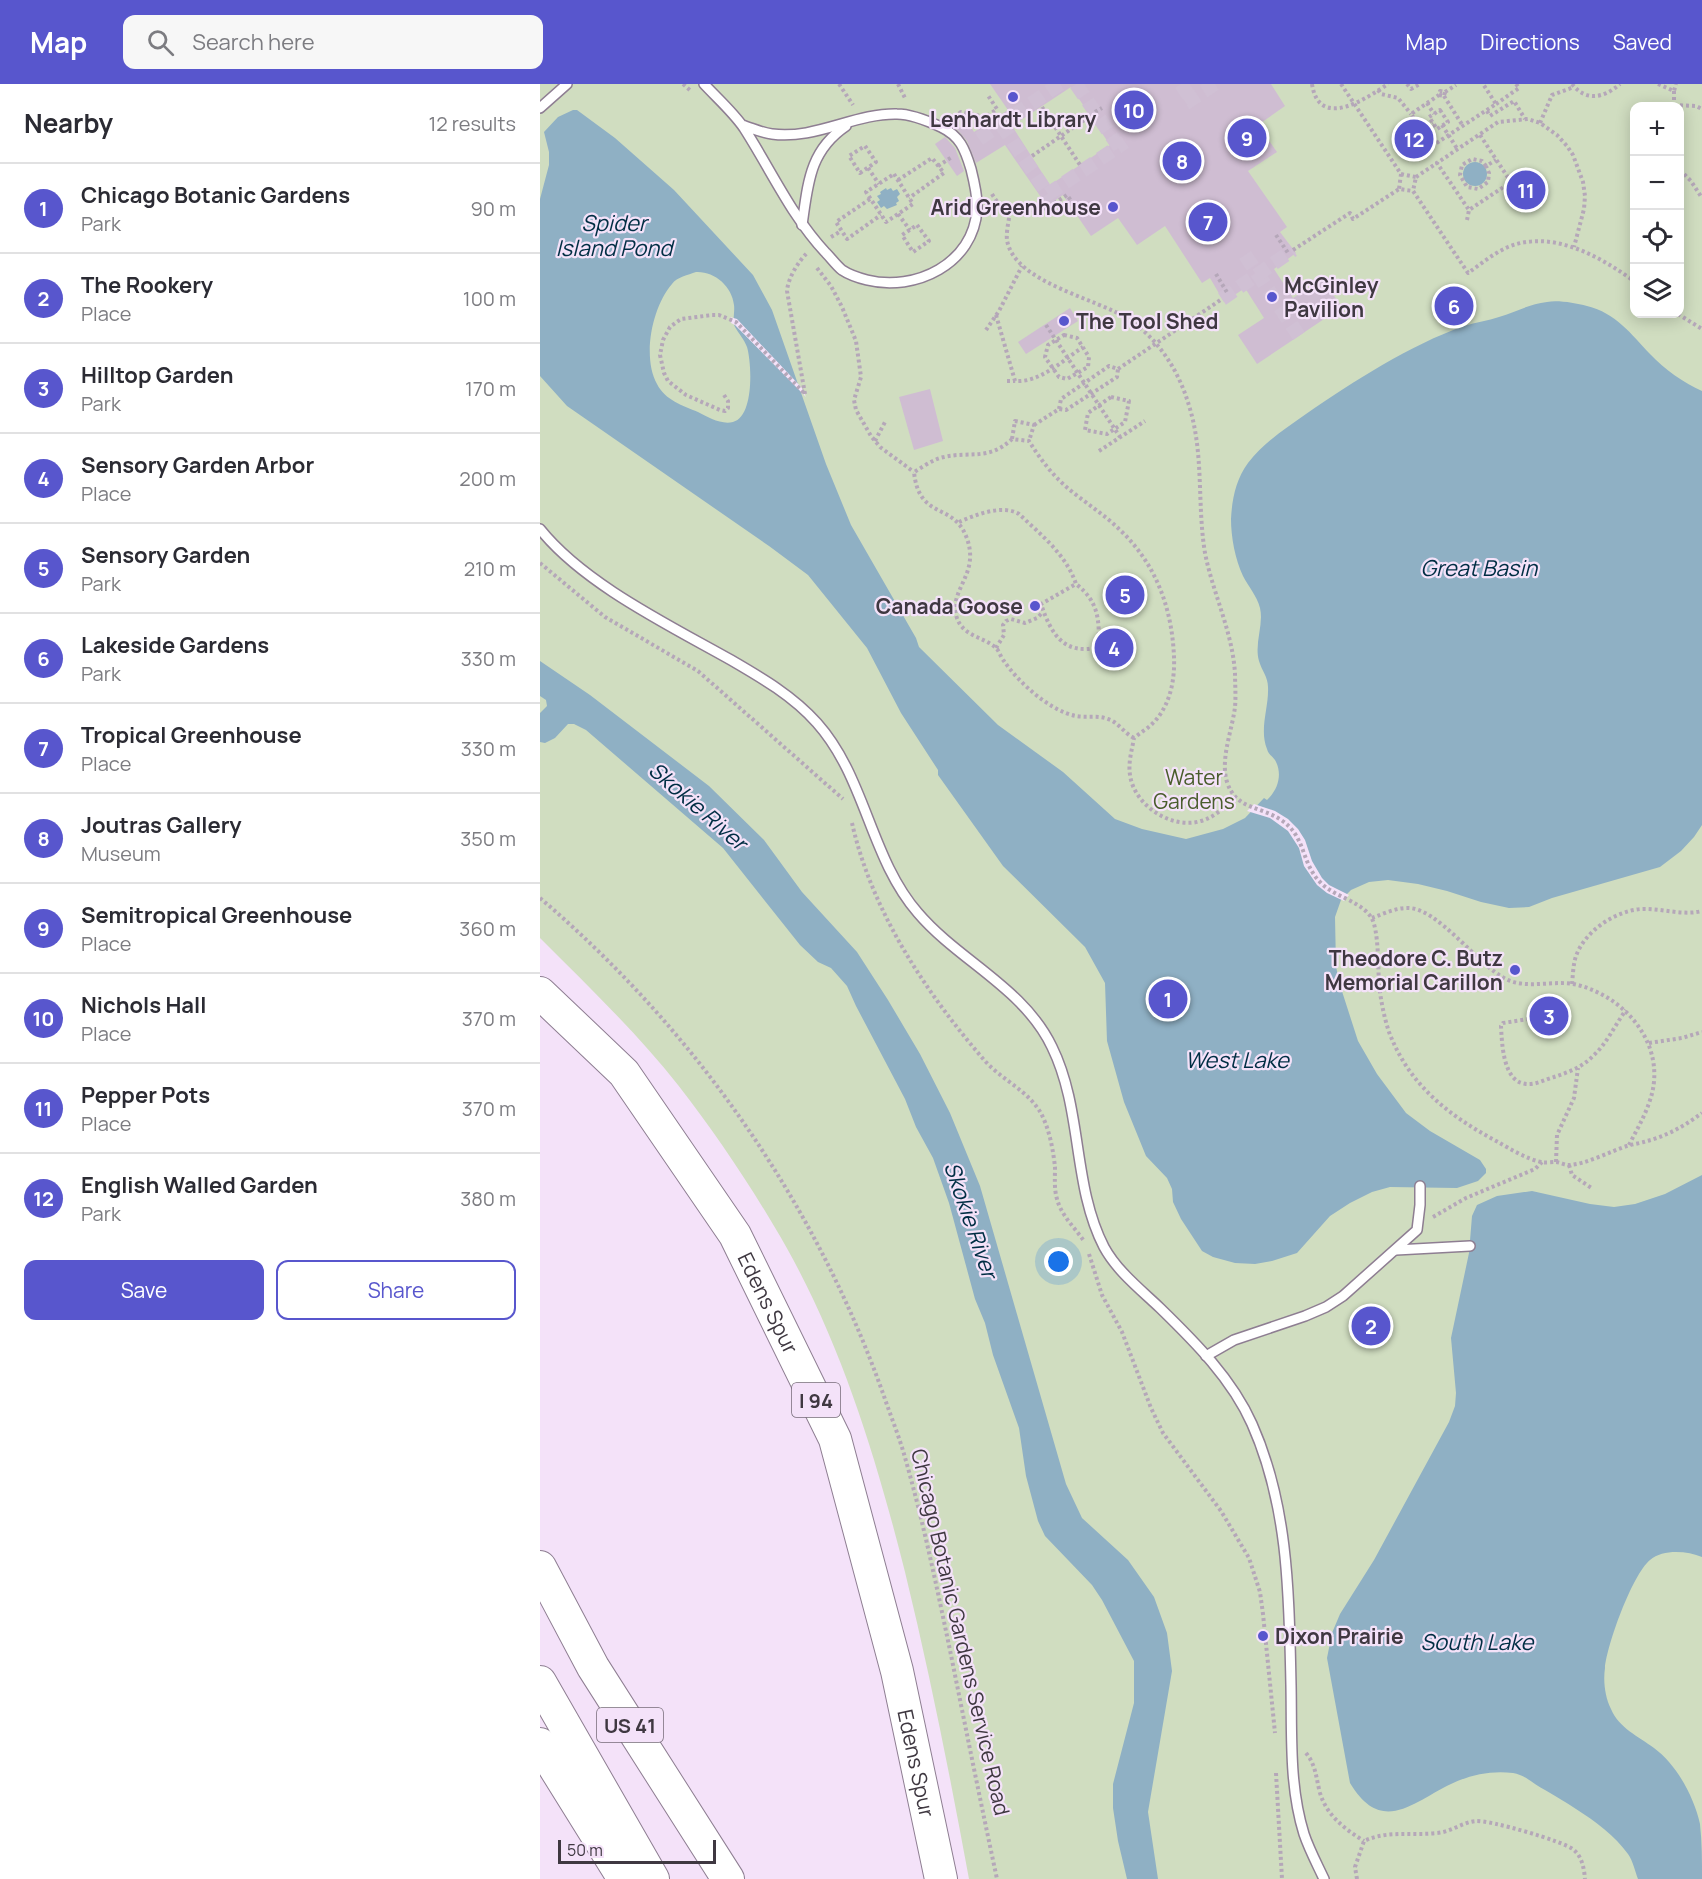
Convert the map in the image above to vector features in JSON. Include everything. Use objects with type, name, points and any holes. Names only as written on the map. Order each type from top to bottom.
[{"type":"highway","name":"Edens Spur","points":[[540,993],[624,1073],[735,1235],[836,1439],[897,1671],[941,1879]]},
{"type":"highway","name":"US 41","points":[[540,1567],[593,1667],[728,1879]]},
{"type":"highway","name":"US 41","points":[[540,1682],[653,1879]]},
{"type":"highway","points":[[540,1744],[624,1879]]},
{"type":"lane","points":[[540,108],[567,84]]},
{"type":"lane","points":[[704,84],[742,125],[802,225],[843,271],[886,284],[904,283],[927,277],[945,267],[961,251],[973,231],[977,209],[965,148],[957,137],[942,128],[921,119],[899,114],[876,115],[796,134],[771,134],[742,125]]},
{"type":"lane","points":[[802,225],[813,163],[832,136],[853,122]]},
{"type":"lane","points":[[540,529],[566,557],[592,577],[776,687],[798,704],[820,726],[852,779],[887,863],[916,911],[937,933],[1000,984],[1040,1026],[1051,1044],[1067,1085],[1085,1192],[1097,1230],[1107,1251],[1123,1272],[1206,1356],[1225,1379],[1252,1424],[1269,1475],[1287,1560],[1292,1744],[1297,1807],[1304,1834],[1324,1879]]},
{"type":"lane","points":[[1206,1356],[1234,1340],[1326,1307],[1350,1291],[1417,1230],[1420,1186]]},
{"type":"lane","points":[[1396,1250],[1470,1246]]},
{"type":"path","points":[[683,84],[697,98]]},
{"type":"path","points":[[898,84],[906,101]]},
{"type":"path","points":[[1312,84],[1317,98],[1329,107],[1343,109],[1388,84]]},
{"type":"path","points":[[1341,84],[1401,174],[1399,189]]},
{"type":"path","points":[[1407,84],[1411,90],[1420,84]]},
{"type":"path","points":[[1411,114],[1457,84]]},
{"type":"path","points":[[1483,84],[1496,104]]},
{"type":"path","points":[[1378,90],[1381,94],[1398,98],[1432,146],[1519,88],[1516,84]]},
{"type":"path","points":[[1540,123],[1552,95],[1573,86],[1588,96],[1597,96],[1610,93],[1620,84]]},
{"type":"path","points":[[1658,84],[1674,90]]},
{"type":"path","points":[[1674,102],[1676,84]]},
{"type":"path","points":[[951,119],[962,112],[986,117],[997,109],[987,94]]},
{"type":"path","points":[[1443,95],[1464,126]]},
{"type":"path","points":[[1487,111],[1490,116],[1514,101],[1525,119]]},
{"type":"path","points":[[1427,103],[1434,114]]},
{"type":"path","points":[[1684,106],[1696,106],[1702,109]]},
{"type":"path","points":[[1042,107],[1080,165]]},
{"type":"path","points":[[1095,112],[1102,108]]},
{"type":"path","points":[[1440,110],[1448,122],[1437,129],[1429,117],[1434,114],[1440,110]]},
{"type":"path","points":[[1444,116],[1453,110]]},
{"type":"path","points":[[1032,156],[1090,116]]},
{"type":"path","points":[[1575,247],[1584,209],[1583,182],[1573,155],[1567,146],[1557,135],[1540,123],[1525,119],[1498,122],[1416,177],[1413,191],[1468,273],[1505,248],[1515,244],[1541,242],[1575,247],[1602,260],[1630,278]]},
{"type":"path","points":[[1422,130],[1433,123]]},
{"type":"path","points":[[1442,125],[1458,150]]},
{"type":"path","points":[[1480,135],[1511,182],[1521,184]]},
{"type":"path","points":[[865,146],[876,162],[868,168],[860,173],[849,156],[865,146]]},
{"type":"path","points":[[898,180],[932,158],[944,173],[909,198]]},
{"type":"path","points":[[1472,159],[1482,161],[1486,166],[1490,173],[1488,182],[1478,189],[1467,187],[1460,175],[1462,165],[1472,159]]},
{"type":"path","points":[[1486,166],[1496,160]]},
{"type":"path","points":[[1437,163],[1469,210]]},
{"type":"path","points":[[868,168],[879,184]]},
{"type":"path","points":[[894,174],[898,180],[913,204],[886,222],[866,192],[894,174]]},
{"type":"path","points":[[1401,174],[1416,177]]},
{"type":"path","points":[[1684,174],[1702,198]]},
{"type":"path","points":[[1454,188],[1464,182]]},
{"type":"path","points":[[1467,220],[1469,210],[1511,182]]},
{"type":"path","points":[[990,188],[993,197],[1010,212],[1034,213],[1045,210],[1067,195],[1075,206]]},
{"type":"path","points":[[1293,250],[1350,213],[1353,219],[1399,189],[1413,191]]},
{"type":"path","points":[[870,199],[836,222],[841,231],[847,239],[881,215]]},
{"type":"path","points":[[1010,212],[1007,240],[1022,267],[1058,288],[1119,314],[1132,322],[1156,343],[1169,359],[1179,379],[1194,424],[1205,548],[1230,635],[1233,655],[1235,706],[1226,772],[1227,782],[1235,797],[1249,808],[1268,813],[1289,826],[1302,842],[1309,866],[1320,882],[1372,918],[1382,1007],[1389,1032],[1410,1072],[1439,1104],[1457,1119],[1508,1147],[1542,1162],[1569,1165],[1599,1157],[1666,1134],[1702,1113]]},
{"type":"path","points":[[898,214],[910,230]]},
{"type":"path","points":[[917,225],[929,241],[913,252],[902,235],[910,230],[917,225]]},
{"type":"path","points":[[831,238],[841,231]]},
{"type":"path","points":[[1276,235],[1288,253]]},
{"type":"path","points":[[724,395],[729,404],[725,411],[714,409],[686,395],[668,381],[660,355],[669,327],[687,317],[719,315],[736,322],[805,394],[787,291],[790,279],[805,254],[819,246]]},
{"type":"path","points":[[800,248],[810,259]]},
{"type":"path","points":[[814,264],[831,286],[851,326],[859,353],[861,377],[854,404],[880,447],[914,472],[915,484],[921,498],[959,522],[968,542],[970,566],[957,599],[956,616],[960,624],[967,632],[996,648],[1014,674],[1041,699],[1077,716],[1111,720],[1134,738]]},
{"type":"path","points":[[986,330],[1022,267]]},
{"type":"path","points":[[1216,274],[1228,294]]},
{"type":"path","points":[[1029,441],[1034,425],[1059,409],[1066,410],[1117,377],[1118,369],[1222,299]]},
{"type":"path","points":[[996,315],[1015,381]]},
{"type":"path","points":[[1684,318],[1702,329]]},
{"type":"path","points":[[1046,325],[1120,436]]},
{"type":"path","points":[[1064,335],[1077,338],[1083,347],[1089,357],[1088,367],[1067,379],[1059,377],[1045,357],[1048,345],[1064,335]]},
{"type":"path","points":[[1007,381],[1024,382],[1036,378],[1083,347]]},
{"type":"path","points":[[1059,409],[1060,399],[1109,366],[1118,369]]},
{"type":"path","points":[[1111,398],[1129,401],[1125,422],[1115,429],[1107,434],[1085,430],[1088,413],[1111,398]]},
{"type":"path","points":[[1012,439],[1016,421],[1034,425]]},
{"type":"path","points":[[1099,451],[1144,421]]},
{"type":"path","points":[[875,441],[885,422]]},
{"type":"path","points":[[914,472],[943,457],[989,453],[1012,439],[1029,441],[1059,479],[1121,530],[1137,547],[1156,577],[1165,598],[1173,636],[1174,681],[1167,700],[1153,724],[1134,738],[1130,760],[1131,782],[1140,798],[1154,811],[1175,821],[1193,823],[1203,820],[1222,810],[1235,797]]},
{"type":"path","points":[[959,522],[1000,510],[1013,510],[1048,541],[1071,571],[1076,584],[1087,592],[1094,602],[1100,629],[1100,647],[1081,650],[1064,644],[1053,632],[1043,612],[1041,604],[1076,584]]},
{"type":"path","points":[[540,563],[605,617],[698,671],[835,791],[847,806]]},
{"type":"path","points":[[996,648],[1004,635],[1003,625],[1006,621],[1011,619],[1025,623],[1031,622],[1043,612]]},
{"type":"path","points":[[850,814],[861,857],[871,882],[900,942],[929,990],[986,1062],[1024,1093],[1040,1112],[1053,1153],[1056,1197],[1086,1245],[1102,1295],[1122,1332],[1151,1408],[1168,1441],[1221,1511],[1249,1558],[1260,1592],[1275,1740]]},
{"type":"path","name":"Chicago Botanic Gardens Service Road","points":[[540,898],[566,920],[632,985],[708,1073],[756,1139],[785,1186],[846,1302],[876,1371],[907,1463],[929,1550],[997,1879]]},
{"type":"path","points":[[1372,918],[1395,909],[1419,909],[1427,913],[1496,972],[1510,981],[1577,985],[1609,998],[1626,1010],[1639,1025],[1649,1043],[1655,1078],[1650,1103],[1629,1145]]},
{"type":"path","points":[[1572,984],[1574,965],[1581,946],[1603,924],[1627,912],[1640,909],[1702,911]]},
{"type":"path","points":[[1540,1017],[1511,1020],[1501,1026],[1504,1053],[1511,1075],[1518,1082],[1528,1084],[1578,1068],[1599,1050],[1626,1010]]},
{"type":"path","points":[[1649,1043],[1682,1038],[1702,1032]]},
{"type":"path","points":[[1556,1162],[1557,1136],[1575,1098],[1578,1068]]},
{"type":"path","points":[[1417,1230],[1444,1209],[1535,1169],[1542,1162]]},
{"type":"path","points":[[1569,1165],[1572,1175],[1593,1189]]},
{"type":"path","points":[[1300,1748],[1312,1761],[1321,1794],[1333,1817],[1347,1831],[1364,1841],[1388,1833],[1445,1832],[1479,1821],[1552,1839],[1568,1846],[1579,1855],[1585,1879]]},
{"type":"path","points":[[1276,1769],[1282,1879]]},
{"type":"path","points":[[1357,1879],[1355,1867],[1364,1841]]},
{"type":"green space","name":"Water Gardens","points":[[540,84],[1702,84],[1702,1879],[969,1879],[914,1610],[881,1483],[836,1351],[797,1266],[728,1154],[662,1066],[594,991],[540,938]]},
{"type":"water","points":[[577,110],[615,138],[674,190],[753,275],[772,310],[826,464],[851,525],[919,647],[998,725],[1063,772],[1115,819],[1142,829],[1186,839],[1223,829],[1245,818],[1264,798],[1267,800],[1276,787],[1279,771],[1275,760],[1269,754],[1264,734],[1268,687],[1258,654],[1260,608],[1238,562],[1231,519],[1232,504],[1240,476],[1254,455],[1275,436],[1363,377],[1423,343],[1464,326],[1534,304],[1551,301],[1597,309],[1615,319],[1668,370],[1702,391],[1702,825],[1694,837],[1681,851],[1660,867],[1552,898],[1529,907],[1509,908],[1418,884],[1388,880],[1369,882],[1351,890],[1341,900],[1335,917],[1336,966],[1358,1041],[1377,1074],[1406,1113],[1430,1131],[1480,1160],[1486,1173],[1478,1181],[1457,1188],[1390,1187],[1372,1192],[1330,1216],[1297,1253],[1272,1261],[1255,1264],[1235,1263],[1213,1257],[1202,1251],[1181,1219],[1173,1202],[1172,1189],[1167,1178],[1146,1156],[1124,1102],[1107,1041],[1105,983],[1085,947],[1003,866],[938,775],[938,770],[901,713],[867,648],[808,575],[567,406],[540,376],[540,199],[549,165],[549,152],[544,132],[558,117]],"holes":[[[703,272],[721,281],[730,292],[734,305],[734,325],[746,344],[749,355],[748,401],[745,411],[733,422],[715,420],[675,402],[660,390],[650,360],[651,332],[665,294],[672,284],[683,276]]]},
{"type":"water","points":[[1475,162],[1483,166],[1487,174],[1483,182],[1475,186],[1467,182],[1463,174],[1467,166]]},
{"type":"water","points":[[886,188],[887,190],[891,188],[893,191],[897,189],[900,194],[897,197],[899,201],[897,205],[887,209],[884,206],[881,208],[877,202],[880,200],[877,196]]},
{"type":"water","name":"Skokie River","points":[[540,661],[590,695],[709,786],[764,840],[802,892],[857,952],[920,1054],[950,1113],[980,1186],[1066,1484],[1082,1518],[1128,1560],[1154,1597],[1167,1633],[1172,1671],[1148,1812],[1158,1879],[1127,1879],[1113,1808],[1113,1784],[1134,1703],[1134,1661],[1092,1585],[1045,1536],[1038,1521],[1026,1476],[1019,1428],[975,1299],[949,1203],[933,1158],[916,1127],[905,1099],[847,986],[831,968],[818,962],[800,945],[723,848],[586,730],[574,724],[568,724],[555,738],[545,743],[540,742],[540,713],[547,706],[546,700],[540,696]]},
{"type":"water","name":"South Lake","points":[[1702,1175],[1702,1557],[1682,1552],[1662,1554],[1655,1556],[1643,1568],[1628,1595],[1615,1628],[1604,1678],[1607,1699],[1614,1716],[1624,1727],[1654,1748],[1670,1763],[1694,1803],[1700,1824],[1702,1879],[1638,1879],[1628,1854],[1604,1829],[1564,1801],[1518,1774],[1505,1772],[1481,1774],[1451,1784],[1411,1806],[1386,1811],[1374,1808],[1362,1799],[1350,1783],[1327,1658],[1332,1633],[1340,1614],[1374,1560],[1449,1422],[1455,1406],[1451,1338],[1469,1253],[1472,1216],[1477,1205],[1497,1196],[1532,1191],[1614,1207],[1635,1204],[1665,1194]]},
{"type":"pier","points":[[730,317],[737,319],[802,388],[806,397],[731,323]]},
{"type":"pier","points":[[1254,804],[1275,811],[1298,829],[1322,878],[1329,885],[1349,895],[1344,901],[1317,885],[1304,866],[1299,848],[1288,831],[1270,818],[1247,811]]},
{"type":"building","points":[[990,84],[1271,84],[1285,106],[1258,125],[1277,152],[1248,171],[1287,227],[1280,232],[1296,253],[1274,269],[1293,298],[1322,279],[1342,307],[1257,364],[1238,335],[1264,318],[1245,288],[1224,302],[1210,278],[1202,283],[1165,226],[1137,245],[1118,218],[1091,236],[1063,195],[1047,206],[1005,145],[976,163],[967,141],[957,129],[968,122],[974,132],[1008,110]],"holes":[[[1071,87],[1110,145],[1050,185],[1012,126]]]},
{"type":"building","points":[[945,137],[955,148],[964,171],[957,176],[935,144]]},
{"type":"building","points":[[1070,308],[1078,321],[1026,354],[1018,342]]},
{"type":"building","points":[[930,389],[943,441],[914,450],[899,397]]},
{"type":"tunnel","points":[[979,139],[1060,84]]},
{"type":"tunnel","points":[[1076,84],[1123,153]]},
{"type":"tunnel","points":[[1181,84],[1195,105]]},
{"type":"tunnel","points":[[1186,103],[1215,84]]},
{"type":"tunnel","points":[[1001,124],[1048,194],[1125,142]]},
{"type":"tunnel","points":[[1222,299],[1293,250]]},
{"type":"tunnel","points":[[1245,255],[1299,336]]},
{"type":"place","name":"Lenhardt Library","points":[[1013,97]]},
{"type":"place","name":"Nichols Hall","points":[[1134,110]]},
{"type":"place","name":"Semitropical Greenhouse","points":[[1247,138]]},
{"type":"place","name":"English Walled Garden","points":[[1414,139]]},
{"type":"place","name":"Joutras Gallery","points":[[1182,161]]},
{"type":"place","name":"Pepper Pots","points":[[1526,190]]},
{"type":"place","name":"Arid Greenhouse","points":[[1113,207]]},
{"type":"place","name":"Tropical Greenhouse","points":[[1208,222]]},
{"type":"place","name":"McGinley Pavilion","points":[[1272,297]]},
{"type":"place","name":"Lakeside Gardens","points":[[1454,306]]},
{"type":"place","name":"The Tool Shed","points":[[1064,321]]},
{"type":"place","name":"Sensory Garden","points":[[1125,595]]},
{"type":"place","name":"Canada Goose","points":[[1035,606]]},
{"type":"place","name":"Sensory Garden Arbor","points":[[1114,648]]},
{"type":"place","name":"Theodore C. Butz Memorial Carillon","points":[[1515,970]]},
{"type":"place","name":"Chicago Botanic Gardens","points":[[1168,999]]},
{"type":"place","name":"Hilltop Garden","points":[[1549,1016]]},
{"type":"place","name":"The Rookery","points":[[1371,1326]]},
{"type":"place","name":"Dixon Prairie","points":[[1263,1636]]},
{"type":"water label","name":"Spider Island Pond","points":[[614,236]]},
{"type":"water label","name":"Great Basin","points":[[1479,568]]},
{"type":"water label","name":"West Lake","points":[[1237,1060]]}]
